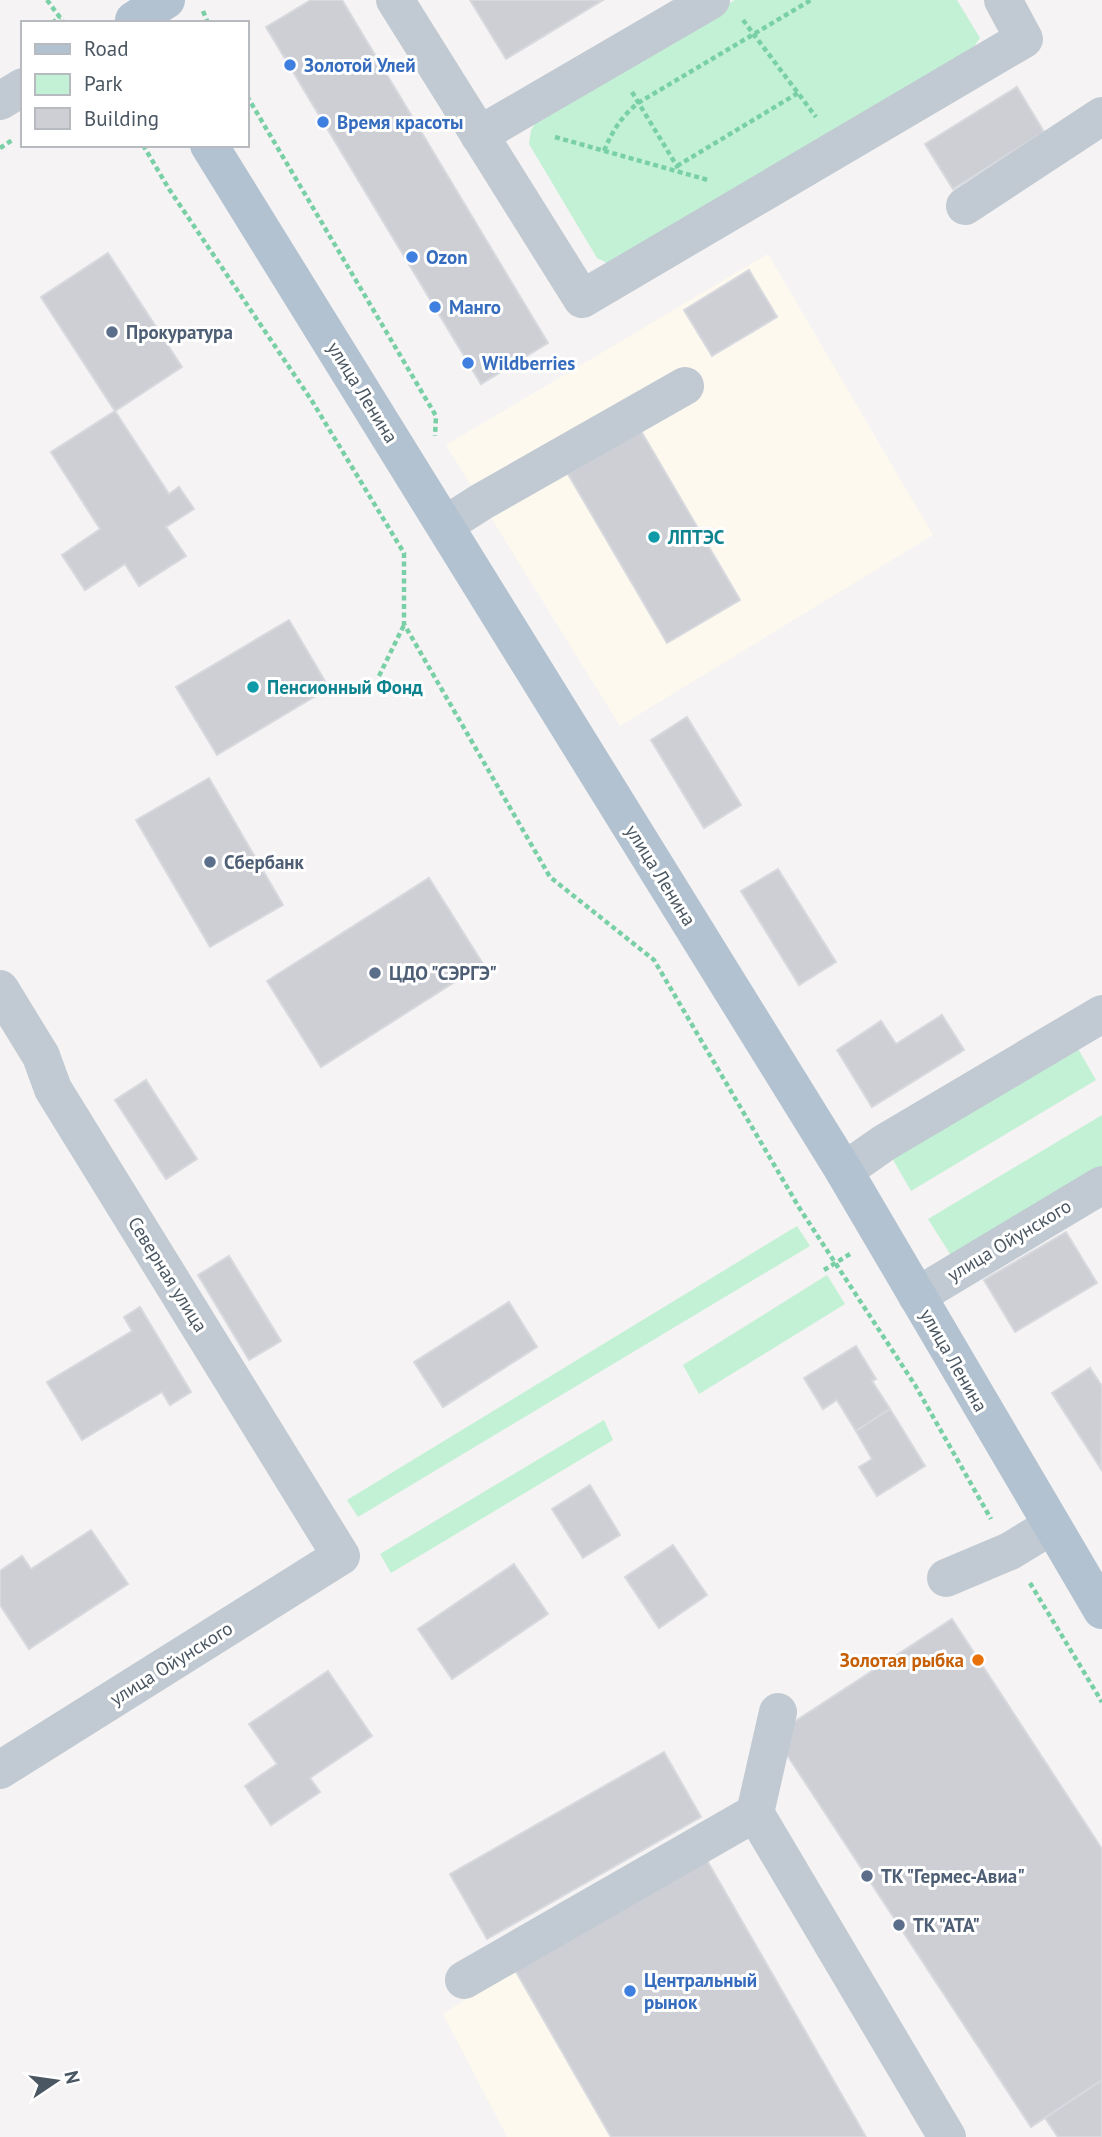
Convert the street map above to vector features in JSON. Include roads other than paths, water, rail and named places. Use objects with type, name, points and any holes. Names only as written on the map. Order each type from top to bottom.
[{"type":"main road","points":[[130,16],[166,0]]},
{"type":"main road","name":"улица Ленина","points":[[210,147],[844,1171],[1102,1610]]},
{"type":"street","points":[[395,0],[493,127],[582,299],[1024,39],[1003,0]]},
{"type":"street","points":[[493,127],[612,57],[724,7]]},
{"type":"street","points":[[0,101],[21,88]]},
{"type":"street","points":[[965,206],[1102,116]]},
{"type":"street","points":[[445,525],[685,386]]},
{"type":"street","name":"Северная улица","points":[[0,989],[41,1056],[53,1089],[341,1556]]},
{"type":"street","points":[[844,1171],[884,1143],[1102,1014]]},
{"type":"street","name":"улица Ойунского","points":[[917,1296],[1102,1185]]},
{"type":"street","points":[[946,1578],[1010,1551],[1051,1526]]},
{"type":"street","name":"улица Ойунского","points":[[0,1770],[341,1556]]},
{"type":"street","points":[[778,1712],[755,1813],[947,2137]]},
{"type":"street","points":[[464,1980],[755,1813]]},
{"type":"place","name":"Золотой Улей","points":[[290,65]]},
{"type":"place","name":"Время красоты","points":[[323,122]]},
{"type":"place","name":"Ozon","points":[[412,257]]},
{"type":"place","name":"Манго","points":[[435,307]]},
{"type":"place","name":"Прокуратура","points":[[112,332]]},
{"type":"place","name":"Wildberries","points":[[468,363]]},
{"type":"place","name":"ЛПТЭС","points":[[654,537]]},
{"type":"place","name":"Пенсионный Фонд","points":[[253,687]]},
{"type":"place","name":"Сбербанк","points":[[210,862]]},
{"type":"place","name":"ЦДО \"СЭРГЭ\"","points":[[375,973]]},
{"type":"place","name":"Золотая рыбка","points":[[978,1660]]},
{"type":"place","name":"ТК \"Гермес-Авиа\"","points":[[867,1876]]},
{"type":"place","name":"ТК \"АТА\"","points":[[899,1925]]},
{"type":"place","name":"Центральный рынок","points":[[630,1991]]}]
